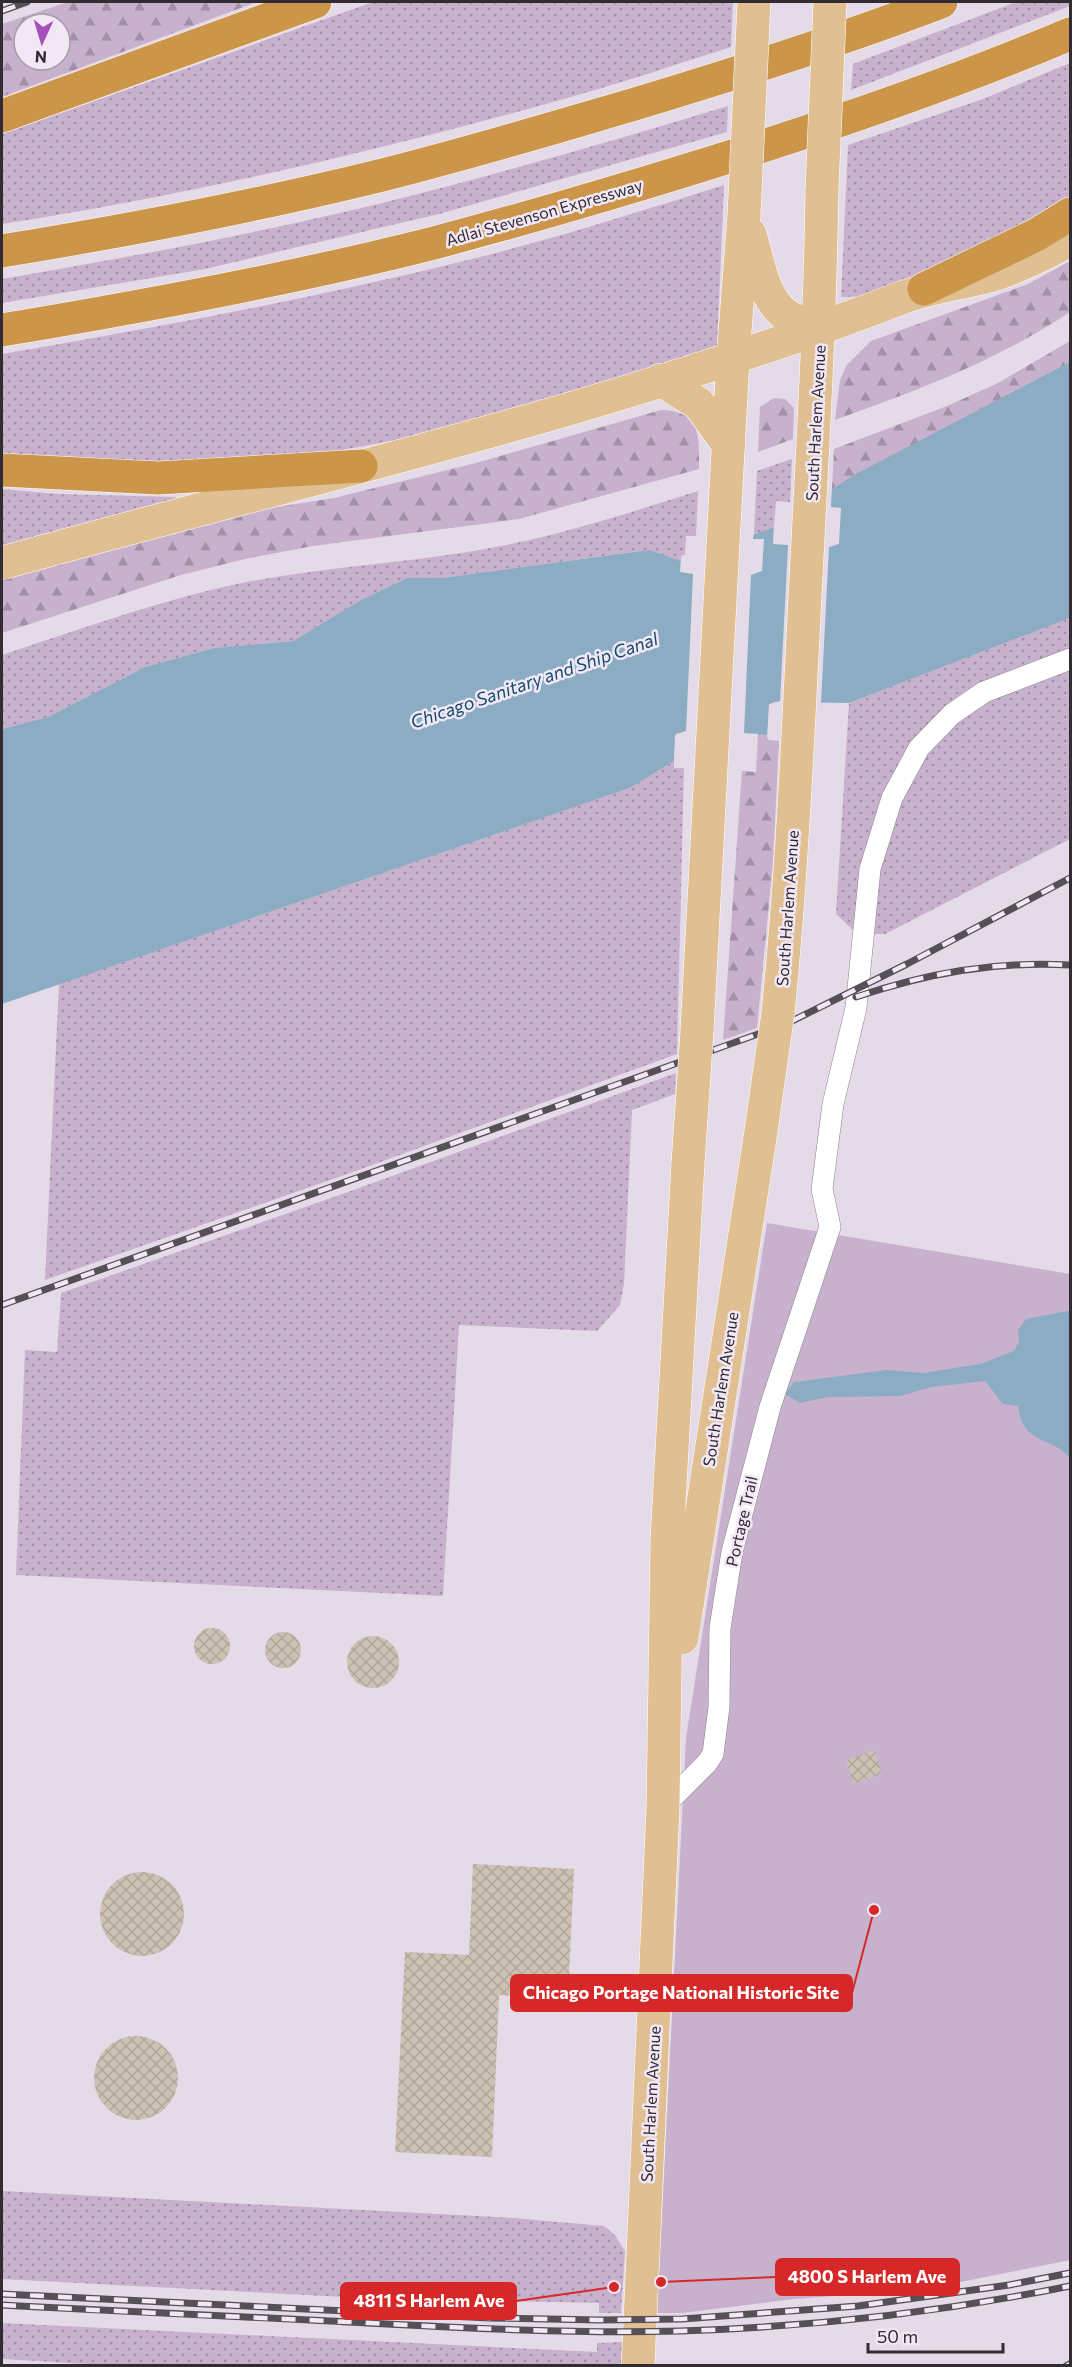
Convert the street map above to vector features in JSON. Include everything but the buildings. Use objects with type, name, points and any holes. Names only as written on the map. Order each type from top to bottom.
[{"type":"highway","points":[[2,116],[315,2]]},
{"type":"highway","points":[[2,251],[106,234],[246,206],[481,150],[739,72],[879,26],[941,2]]},
{"type":"highway","name":"Adlai Stevenson Expressway","points":[[2,330],[100,314],[284,277],[432,243],[594,199],[887,105],[1071,34]]},
{"type":"highway","points":[[924,289],[1036,235],[1071,214]]},
{"type":"highway","points":[[2,470],[158,478],[362,466]]},
{"type":"main road","name":"South Harlem Avenue","points":[[638,2366],[663,1806],[667,1539],[733,358],[744,215],[754,2]]},
{"type":"main road","name":"South Harlem Avenue","points":[[663,1806],[682,1631],[776,1038],[787,922],[820,329],[822,189],[830,2]]},
{"type":"main road","points":[[744,215],[768,293],[788,316],[820,329]]},
{"type":"main road","points":[[2,563],[362,466],[661,380],[820,329],[924,289],[991,276],[1071,240]]},
{"type":"main road","points":[[661,380],[699,404],[729,446]]},
{"type":"street","name":"Portage Trail","points":[[663,1806],[707,1763],[713,1754],[719,1707],[720,1628],[732,1552],[770,1407],[830,1227],[822,1189],[834,1104],[856,1008],[870,869],[892,798],[920,748],[952,714],[984,692],[1071,659]]},
{"type":"green space","points":[[68,2],[257,2],[72,71],[72,12],[38,12]]},
{"type":"green space","points":[[373,2],[733,2],[731,47],[575,96],[347,155],[141,200],[2,224],[2,134]]},
{"type":"green space","points":[[1016,2],[1070,2],[1070,6],[851,90],[853,64]]},
{"type":"green space","points":[[12,21],[12,72],[69,72],[2,97],[2,24]]},
{"type":"green space","points":[[1070,63],[1070,201],[1042,218],[872,296],[841,297],[848,145],[983,99]]},
{"type":"green space","points":[[728,106],[727,132],[439,214],[205,269],[2,303],[2,279],[186,246],[370,206],[550,158]]},
{"type":"green space","points":[[724,185],[717,348],[573,396],[408,438],[342,450],[250,462],[166,467],[2,460],[2,354],[358,286],[539,241]]},
{"type":"green space","points":[[1070,261],[1070,312],[1042,330],[985,360],[835,420],[840,380],[846,366],[871,341],[1028,284]]},
{"type":"green space","points":[[1070,341],[1070,362],[832,489],[834,449],[947,406],[998,383]]},
{"type":"green space","points":[[774,398],[785,399],[794,408],[793,439],[758,452],[760,407]]},
{"type":"green space","points":[[661,410],[674,411],[691,420],[698,436],[699,469],[519,519],[313,546],[245,559],[181,575],[2,633],[2,571],[251,511],[334,498],[476,463]]},
{"type":"green space","points":[[792,459],[790,502],[776,501],[774,527],[754,535],[757,471]]},
{"type":"green space","points":[[2,489],[58,494],[176,497],[176,508],[2,554]]},
{"type":"green space","points":[[698,491],[696,536],[686,536],[685,555],[682,555],[681,561],[648,550],[442,578],[407,578],[359,601],[293,641],[214,648],[145,667],[48,717],[2,729],[2,655],[139,610],[223,587],[293,574],[436,557],[506,545],[579,527]]},
{"type":"green space","points":[[1070,618],[1070,839],[885,934],[857,934],[836,914],[849,703]]},
{"type":"green space","points":[[758,734],[768,735],[768,740],[779,741],[773,862],[757,1028],[723,1040],[742,771],[756,772]]},
{"type":"green space","points":[[674,761],[674,768],[684,768],[677,1054],[353,1172],[45,1280],[59,984],[630,788]]},
{"type":"green space","points":[[676,1073],[675,1094],[632,1110],[624,1284],[620,1305],[597,1331],[459,1325],[443,1596],[16,1575],[25,1350],[57,1352],[61,1293]]},
{"type":"green space","points":[[767,1223],[1070,1274],[1070,2260],[926,2289],[794,2299],[682,2313],[657,2313],[686,1738]]},
{"type":"green space","points":[[2,2191],[513,2218],[604,2226],[614,2234],[625,2251],[621,2313],[599,2313],[599,2303],[363,2298],[2,2279]]},
{"type":"green space","points":[[2,2323],[597,2352],[597,2343],[622,2342],[621,2366],[121,2366],[2,2359]]},
{"type":"water","name":"Chicago Sanitary and Ship Canal","points":[[1070,362],[1070,618],[849,703],[776,702],[769,705],[768,735],[686,731],[676,734],[674,761],[630,788],[2,1004],[2,729],[48,717],[145,667],[214,648],[293,641],[359,601],[407,578],[442,578],[649,550],[681,561],[774,527],[854,475]]},
{"type":"water","points":[[1070,1311],[1070,1458],[1063,1451],[1032,1434],[1021,1419],[1018,1406],[1003,1404],[985,1381],[931,1387],[900,1396],[828,1397],[800,1403],[785,1394],[794,1382],[887,1370],[923,1373],[980,1364],[1014,1351],[1019,1342],[1018,1330],[1026,1319]]},
{"type":"pier","points":[[832,485],[831,507],[841,508],[839,544],[829,547],[821,703],[834,704],[834,707],[772,706],[771,735],[767,738],[769,704],[780,701],[788,545],[773,544],[774,524]]},
{"type":"pier","points":[[754,531],[753,539],[764,539],[762,571],[751,575],[744,733],[758,734],[757,737],[686,734],[678,737],[677,761],[674,764],[675,735],[686,731],[693,574],[680,572],[681,557]]},
{"type":"railway","points":[[2,11],[27,2]]},
{"type":"railway","points":[[2,1305],[786,1024],[907,964],[1070,878]]},
{"type":"railway","points":[[856,997],[909,981],[961,970],[1015,965],[1070,965]]},
{"type":"railway","points":[[2,2294],[490,2318],[682,2319],[858,2306],[1009,2285],[1070,2273]]},
{"type":"railway","points":[[2,2305],[505,2329],[592,2332],[680,2331],[778,2326],[876,2317],[925,2311],[1070,2286]]},
{"type":"railway","points":[[1066,2366],[1070,2364]]},
{"type":"place","name":"Chicago Portage National Historic Site","points":[[874,1910]]},
{"type":"place","name":"4800 S Harlem Ave","points":[[661,2282]]},
{"type":"place","name":"4811 S Harlem Ave","points":[[614,2287]]}]
